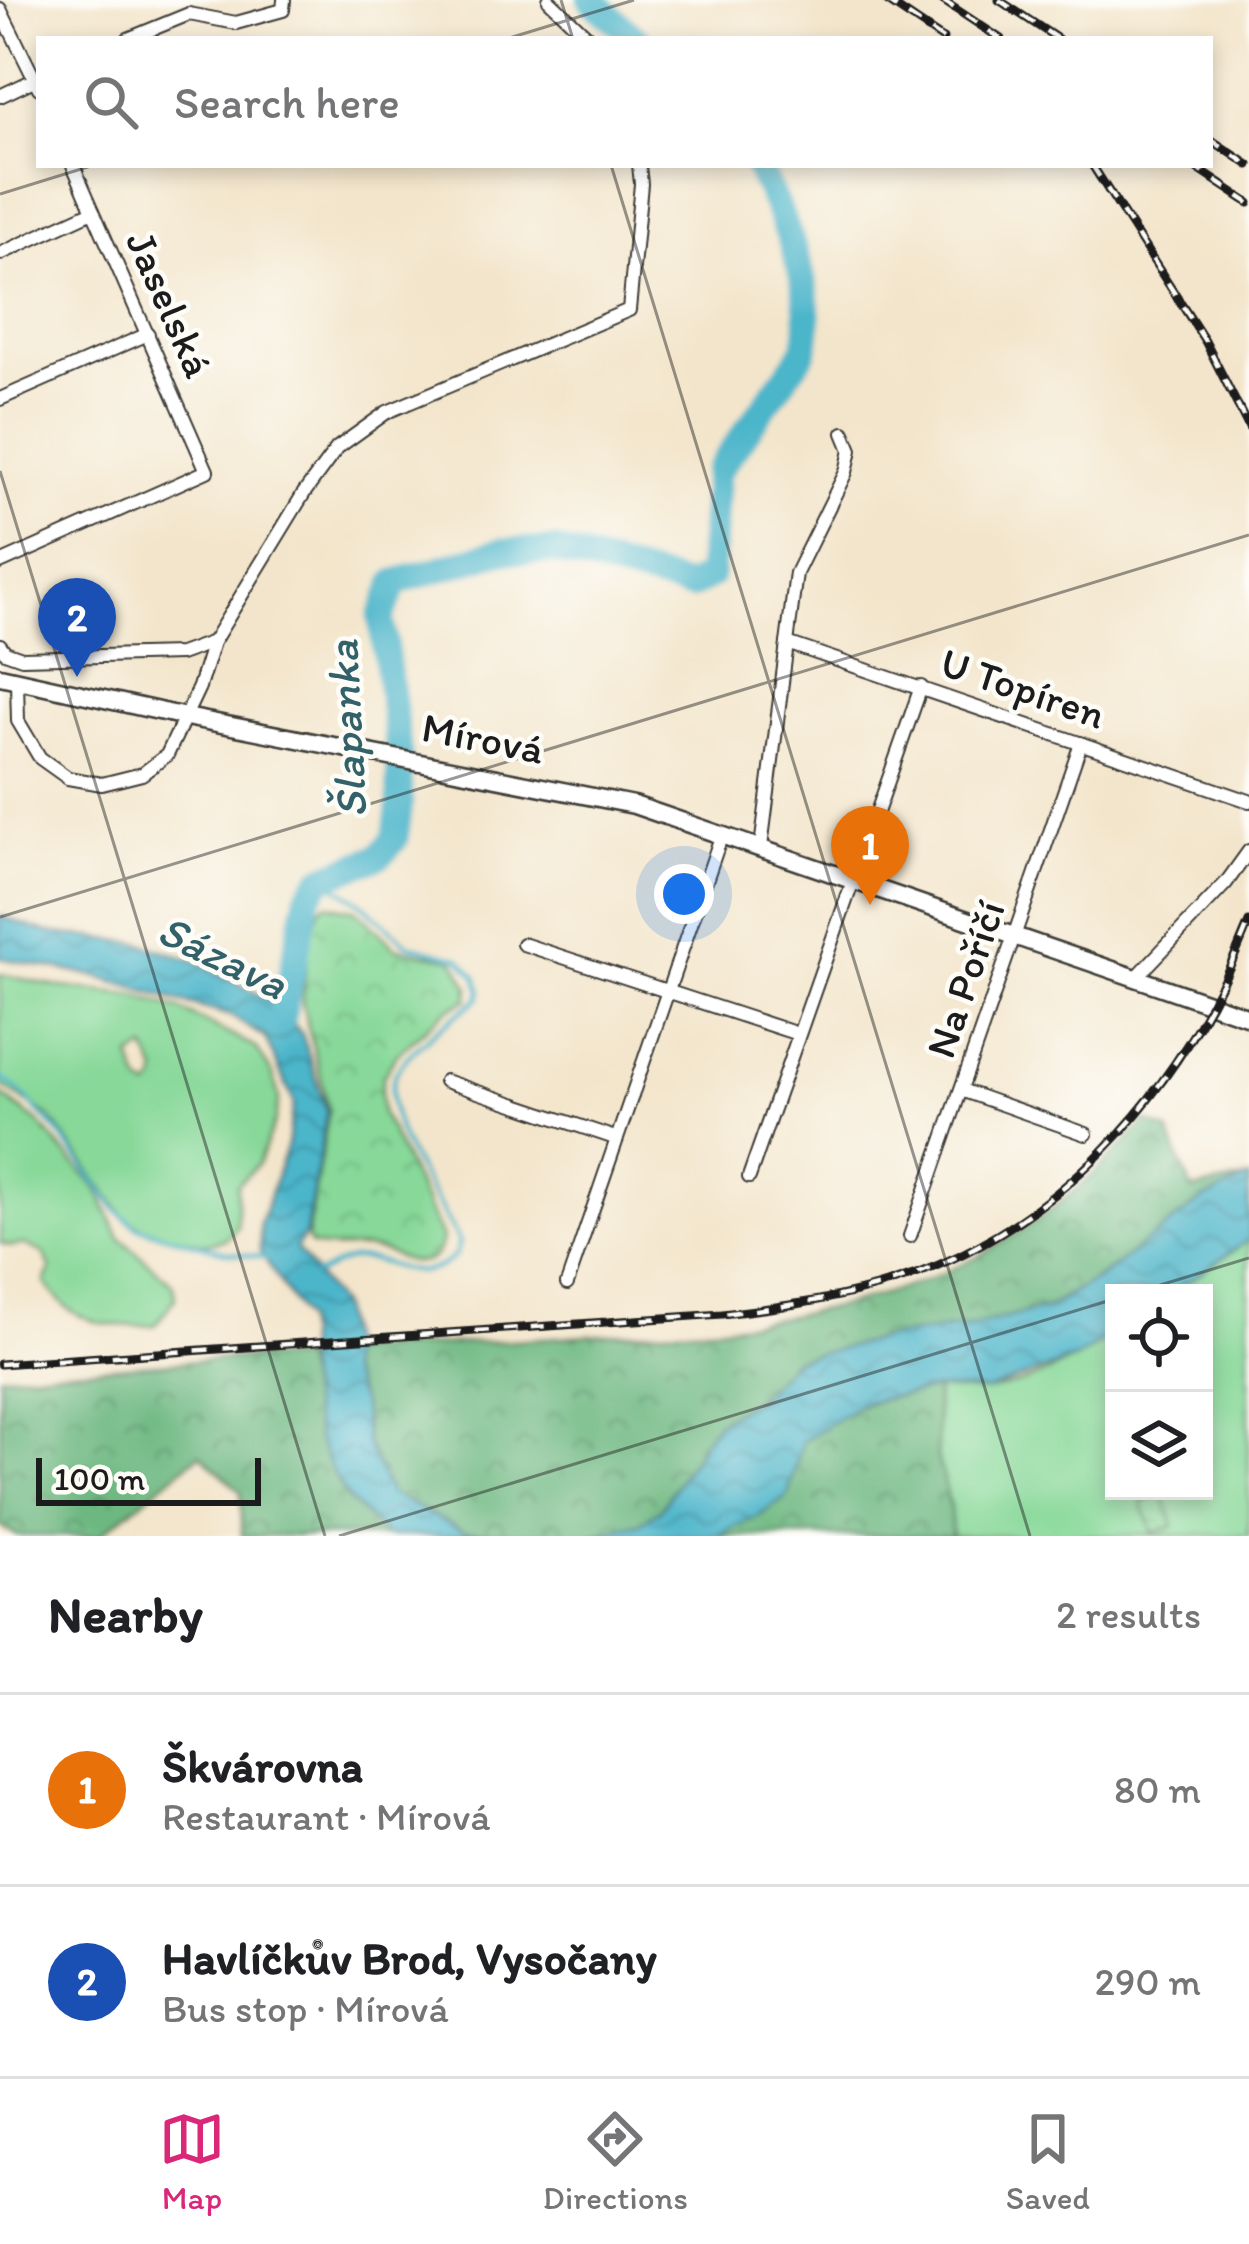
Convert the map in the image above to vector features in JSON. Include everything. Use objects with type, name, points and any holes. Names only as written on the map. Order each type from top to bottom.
[{"type":"street","points":[[135,36],[189,14],[236,23],[274,15],[283,10],[284,0]]},
{"type":"street","points":[[549,0],[587,36]]},
{"type":"street","points":[[1,9],[36,78]]},
{"type":"street","points":[[218,36],[222,21]]},
{"type":"street","points":[[0,96],[36,83]]},
{"type":"street","name":"Jaselská","points":[[0,563],[207,470],[74,168]]},
{"type":"street","name":"Mírová","points":[[639,168],[629,310],[387,412],[350,436],[326,460],[213,641],[186,717],[166,755],[142,773],[102,784],[68,778],[40,758],[26,740],[8,678],[186,717],[634,805],[1249,1017]]},
{"type":"street","points":[[0,254],[93,211]]},
{"type":"street","points":[[0,399],[148,334]]},
{"type":"street","points":[[761,847],[796,573],[846,472],[851,450],[844,434]]},
{"type":"street","points":[[0,645],[4,652],[22,658],[180,654],[213,641]]},
{"type":"street","name":"U Topíren","points":[[787,643],[1243,799]]},
{"type":"street","points":[[749,1177],[920,687]]},
{"type":"street","name":"Na Poříčí","points":[[910,1236],[1081,742]]},
{"type":"street","points":[[567,1284],[722,834]]},
{"type":"street","points":[[1136,978],[1226,883],[1249,851]]},
{"type":"street","points":[[524,944],[798,1034]]},
{"type":"street","points":[[445,1081],[615,1138]]},
{"type":"street","points":[[962,1090],[1086,1134]]},
{"type":"green space","points":[[326,904],[356,910],[396,948],[454,959],[469,986],[468,999],[445,1011],[395,1056],[383,1077],[382,1113],[442,1238],[436,1255],[426,1261],[408,1261],[370,1248],[318,1247],[307,1239],[329,1110],[302,1003],[309,938]]},
{"type":"green space","points":[[0,974],[137,996],[179,1009],[256,1048],[273,1075],[279,1098],[258,1164],[237,1185],[237,1227],[226,1239],[207,1244],[148,1231],[125,1218],[50,1117],[0,1085]],"holes":[[[146,1049],[157,1072],[149,1089],[140,1083],[131,1057]]]},
{"type":"green space","points":[[0,1094],[37,1121],[97,1189],[120,1238],[173,1284],[176,1297],[155,1325],[122,1326],[80,1316],[45,1282],[51,1269],[43,1253],[24,1244],[0,1243]]},
{"type":"green space","points":[[1146,1121],[1168,1131],[1192,1190],[1249,1178],[1201,1201],[1101,1276],[1049,1307],[795,1359],[757,1398],[715,1423],[661,1509],[640,1523],[589,1536],[465,1532],[389,1493],[366,1442],[362,1405],[347,1370],[348,1351],[723,1326],[849,1304],[956,1267],[1005,1241],[1099,1169]]},
{"type":"green space","points":[[1249,1240],[1249,1536],[952,1536],[937,1456],[936,1389],[984,1391],[1018,1384],[1105,1339],[1105,1500],[1213,1500],[1213,1284],[1184,1284]]},
{"type":"green space","points":[[243,1358],[302,1359],[317,1437],[348,1499],[387,1536],[242,1536],[241,1492],[200,1454],[99,1536],[18,1536],[0,1526],[0,1375]]},
{"type":"green space","points":[[936,1389],[937,1456],[952,1536],[717,1536],[773,1499],[789,1477],[801,1444],[825,1420],[862,1405]]},
{"type":"green space","points":[[1165,1500],[1174,1526],[1153,1534],[1142,1502]]},
{"type":"water","points":[[0,916],[46,932],[140,943],[199,962],[278,1005],[302,1034],[327,1112],[306,1233],[296,1248],[340,1307],[347,1370],[362,1405],[366,1442],[389,1493],[465,1532],[498,1536],[387,1536],[348,1499],[331,1470],[317,1437],[306,1382],[304,1320],[260,1251],[260,1223],[287,1145],[294,1103],[265,1038],[231,1016],[90,975],[0,958]]},
{"type":"water","points":[[1249,1178],[1249,1240],[1184,1284],[1105,1284],[1105,1340],[1076,1359],[986,1391],[936,1389],[861,1403],[802,1442],[788,1496],[717,1536],[589,1536],[640,1523],[661,1509],[715,1423],[757,1398],[795,1359],[1049,1307],[1101,1276],[1201,1201]]},
{"type":"waterway","name":"Šlapanka","points":[[591,0],[633,36]]},
{"type":"waterway","name":"Šlapanka","points":[[281,1022],[308,896],[322,878],[380,856],[395,839],[399,755],[381,617],[396,582],[500,551],[555,551],[689,587],[710,576],[717,472],[804,351],[808,329],[796,256],[758,168]]},
{"type":"waterway","points":[[315,1275],[352,1259],[427,1271],[455,1256],[459,1243],[401,1135],[392,1092],[396,1073],[411,1053],[479,998],[481,991],[476,976],[460,958],[409,945],[359,901],[322,878]]},
{"type":"waterway","points":[[0,1077],[59,1133],[116,1210],[137,1227],[229,1253],[270,1258]]},
{"type":"railway","points":[[885,0],[939,36]]},
{"type":"railway","points":[[942,0],[996,36]]},
{"type":"railway","points":[[999,0],[1053,36]]},
{"type":"railway","points":[[1213,141],[1249,165]]},
{"type":"railway","points":[[1094,168],[1205,341],[1249,428]]},
{"type":"railway","points":[[1196,168],[1249,203]]},
{"type":"railway","points":[[0,1364],[722,1314],[876,1287],[940,1264],[1000,1233],[1055,1194],[1104,1149],[1188,1043],[1249,922]]},
{"type":"place","name":"Havlíčkův Brod, Vysočany","points":[[77,677]]},
{"type":"place","name":"Škvárovna","points":[[870,905]]},
{"type":"water label","name":"Sázava","points":[[223,956]]}]
